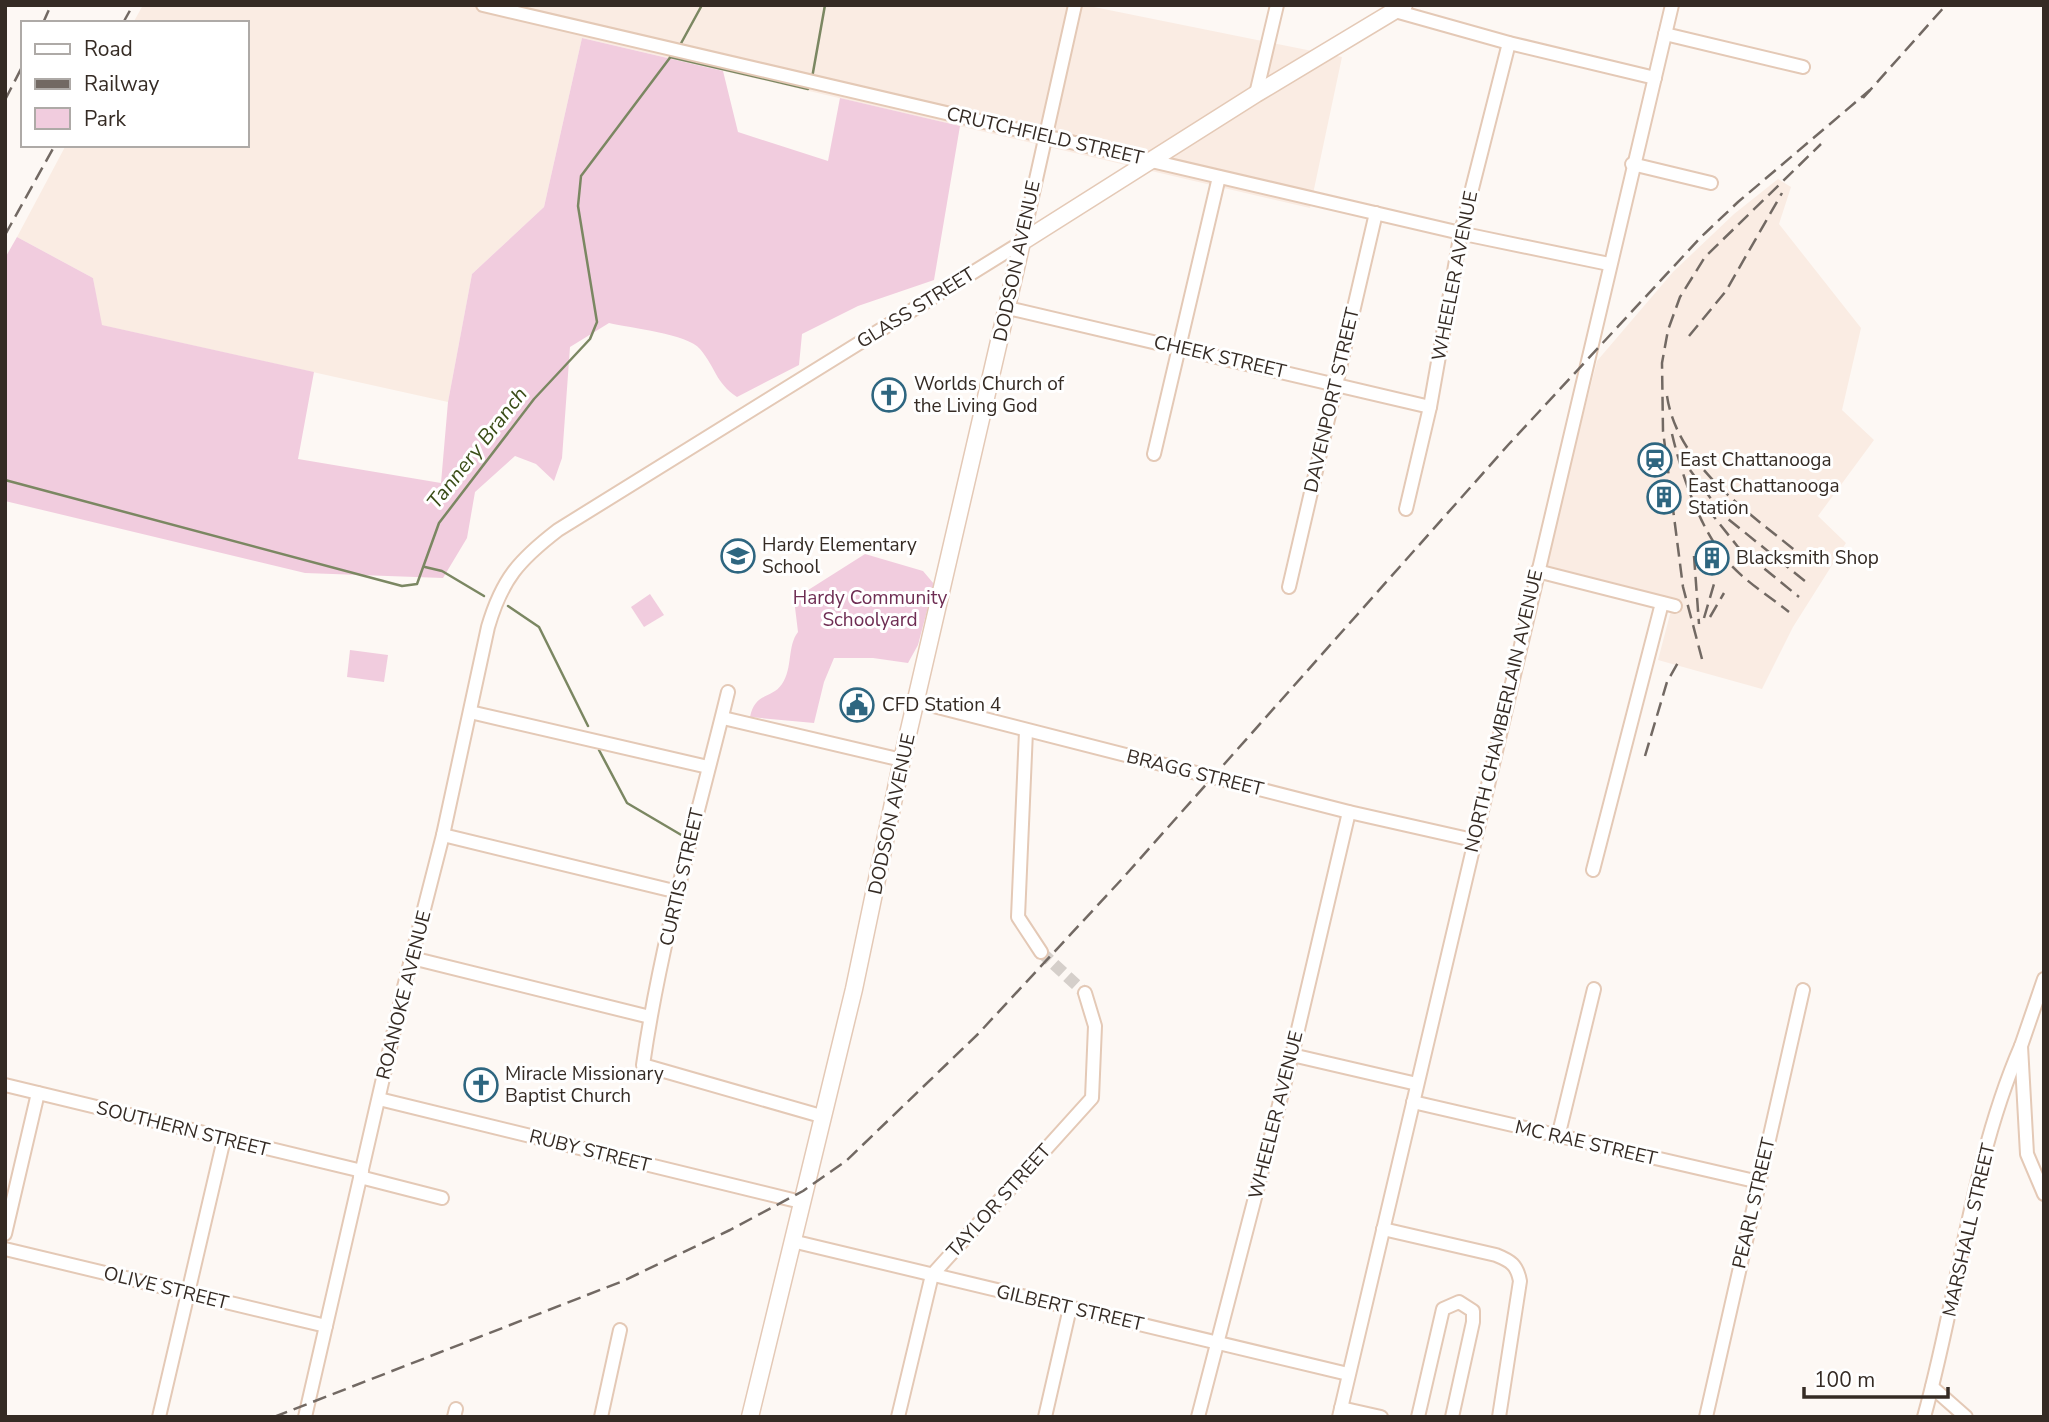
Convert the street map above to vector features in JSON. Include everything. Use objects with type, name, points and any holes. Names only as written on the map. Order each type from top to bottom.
[{"type":"main road","name":"GLASS STREET","points":[[1022,242],[1154,161],[1256,94],[1400,8]]},
{"type":"main road","name":"DODSON AVENUE","points":[[750,1417],[854,989],[902,760],[918,702],[1022,242]]},
{"type":"street","name":"CRUTCHFIELD STREET","points":[[482,5],[1219,177],[1609,264]]},
{"type":"street","name":"DODSON AVENUE","points":[[1022,242],[1075,5]]},
{"type":"street","points":[[1256,94],[1277,5]]},
{"type":"street","name":"NORTH CHAMBERLAIN AVENUE","points":[[1340,1412],[1632,164],[1672,5]]},
{"type":"street","points":[[1400,8],[1509,43],[1655,78]]},
{"type":"street","points":[[1665,34],[1803,67]]},
{"type":"street","name":"WHEELER AVENUE","points":[[1406,509],[1430,407],[1461,232],[1509,43]]},
{"type":"street","points":[[1632,164],[1711,183]]},
{"type":"street","points":[[1154,454],[1219,177]]},
{"type":"street","name":"DAVENPORT STREET","points":[[1289,587],[1376,213]]},
{"type":"street","name":"GLASS STREET","points":[[508,576],[528,553],[558,530],[1022,242]]},
{"type":"street","name":"CHEEK STREET","points":[[1008,307],[1430,407]]},
{"type":"street","points":[[1537,572],[1669,605],[1593,870]]},
{"type":"street","name":"ROANOKE AVENUE","points":[[305,1417],[443,835],[488,627],[497,597],[508,576]]},
{"type":"street","name":"CURTIS STREET","points":[[728,692],[678,892],[650,1017],[643,1065],[821,1116]]},
{"type":"street","name":"BRAGG STREET","points":[[918,702],[1349,812],[1473,840]]},
{"type":"street","points":[[470,712],[708,767]]},
{"type":"street","points":[[723,718],[902,760]]},
{"type":"street","points":[[1026,731],[1018,917],[1041,952]]},
{"type":"street","name":"WHEELER AVENUE","points":[[1198,1417],[1292,1055],[1349,812]]},
{"type":"street","points":[[443,835],[678,892]]},
{"type":"street","points":[[412,958],[650,1017]]},
{"type":"street","name":"MARSHALL STREET","points":[[1924,1417],[1985,1161],[2010,1072],[2044,979]]},
{"type":"street","points":[[1558,1137],[1594,989]]},
{"type":"street","name":"PEARL STREET","points":[[1710,1416],[1803,990]]},
{"type":"street","name":"TAYLOR STREET","points":[[898,1417],[932,1275],[1092,1098],[1095,1026],[1084,993]]},
{"type":"street","points":[[2021,1046],[2028,1154],[2044,1194]]},
{"type":"street","points":[[1292,1055],[1418,1084]]},
{"type":"street","name":"SOUTHERN STREET","points":[[5,1085],[361,1174],[442,1198]]},
{"type":"street","points":[[5,1234],[38,1093]]},
{"type":"street","name":"RUBY STREET","points":[[379,1100],[801,1202]]},
{"type":"street","name":"MC RAE STREET","points":[[1413,1101],[1759,1182]]},
{"type":"street","points":[[159,1417],[224,1139]]},
{"type":"street","points":[[1383,1229],[1496,1255],[1511,1260],[1518,1269],[1518,1294],[1499,1417]]},
{"type":"street","name":"GILBERT STREET","points":[[792,1241],[1348,1374]]},
{"type":"street","name":"OLIVE STREET","points":[[5,1249],[326,1326]]},
{"type":"street","points":[[1419,1417],[1443,1309],[1458,1302],[1473,1311],[1473,1322],[1452,1417]]},
{"type":"street","points":[[1045,1417],[1070,1308]]},
{"type":"street","points":[[601,1417],[620,1330]]},
{"type":"street","points":[[1933,1387],[1966,1417]]},
{"type":"street","points":[[1340,1412],[1381,1417]]},
{"type":"shaded area","points":[[143,5],[1084,5],[1342,57],[1310,208],[582,38],[544,207],[472,274],[448,402],[101,325],[93,278],[17,237],[65,147],[248,147],[248,21],[134,21]]},
{"type":"shaded area","points":[[1778,179],[1791,187],[1779,224],[1861,328],[1842,410],[1874,440],[1818,516],[1846,543],[1793,627],[1762,689],[1658,660],[1673,603],[1544,568],[1597,361],[1673,272],[1734,214]]},
{"type":"green space","points":[[582,38],[723,71],[738,132],[828,161],[840,98],[960,126],[934,280],[858,306],[802,334],[799,365],[737,397],[724,386],[694,344],[684,339],[609,323],[570,347],[562,458],[554,481],[536,464],[515,456],[475,492],[467,538],[443,578],[305,573],[5,501],[5,258],[17,237],[93,278],[102,325],[314,372],[298,459],[441,483],[448,402],[472,274],[544,207]]},
{"type":"green space","name":"Hardy Community Schoolyard","points":[[865,554],[923,571],[934,584],[918,645],[908,663],[873,658],[834,658],[824,682],[814,723],[750,717],[756,703],[778,689],[788,671],[792,644],[798,632],[794,599]]},
{"type":"green space","points":[[650,594],[664,615],[644,627],[631,607]]},
{"type":"green space","points":[[350,650],[388,655],[384,682],[347,677]]},
{"type":"waterway","name":"Tannery Branch","points":[[679,47],[702,5]]},
{"type":"waterway","points":[[812,78],[825,5]]},
{"type":"waterway","name":"Tannery Branch","points":[[5,480],[402,586],[417,584],[439,523],[534,399],[590,339],[597,322],[578,206],[581,176],[672,55]]},
{"type":"waterway","points":[[670,57],[808,89],[810,84]]},
{"type":"waterway","points":[[425,567],[442,571],[484,596]]},
{"type":"waterway","points":[[508,606],[539,627],[588,726]]},
{"type":"waterway","points":[[599,750],[627,803],[683,836]]},
{"type":"tunnel","points":[[1041,952],[1085,993]]},
{"type":"railway","points":[[44,21],[51,5]]},
{"type":"railway","points":[[124,21],[133,5]]},
{"type":"railway","points":[[1863,98],[1946,5]]},
{"type":"railway","points":[[5,100],[21,69]]},
{"type":"railway","points":[[274,1417],[623,1281],[730,1230],[803,1191],[846,1161],[978,1034],[1122,879],[1509,444],[1701,237],[1738,202],[1870,90]]},
{"type":"railway","points":[[1702,659],[1683,587],[1663,431],[1662,363],[1668,330],[1680,297],[1705,257],[1821,144]]},
{"type":"railway","points":[[5,235],[54,147]]},
{"type":"railway","points":[[1689,336],[1726,291],[1782,193]]},
{"type":"railway","points":[[1667,396],[1674,422],[1686,446],[1703,469],[1743,509],[1808,561]]},
{"type":"railway","points":[[1672,434],[1693,502],[1709,535],[1729,563],[1789,612]]},
{"type":"railway","points":[[1690,470],[1722,514],[1806,582]]},
{"type":"railway","points":[[1707,508],[1738,547],[1799,597]]},
{"type":"railway","points":[[1694,556],[1699,624]]},
{"type":"railway","points":[[1704,618],[1714,584]]},
{"type":"railway","points":[[1710,617],[1724,593]]},
{"type":"railway","points":[[1645,756],[1667,682],[1680,659]]},
{"type":"place","name":"Worlds Church of the Living God","points":[[889,395]]},
{"type":"place","name":"East Chattanooga","points":[[1655,460]]},
{"type":"place","name":"East Chattanooga Station","points":[[1664,497]]},
{"type":"place","name":"Hardy Elementary School","points":[[738,556]]},
{"type":"place","name":"Blacksmith Shop","points":[[1712,558]]},
{"type":"place","name":"CFD Station 4","points":[[857,705]]},
{"type":"place","name":"Miracle Missionary Baptist Church","points":[[481,1085]]}]
